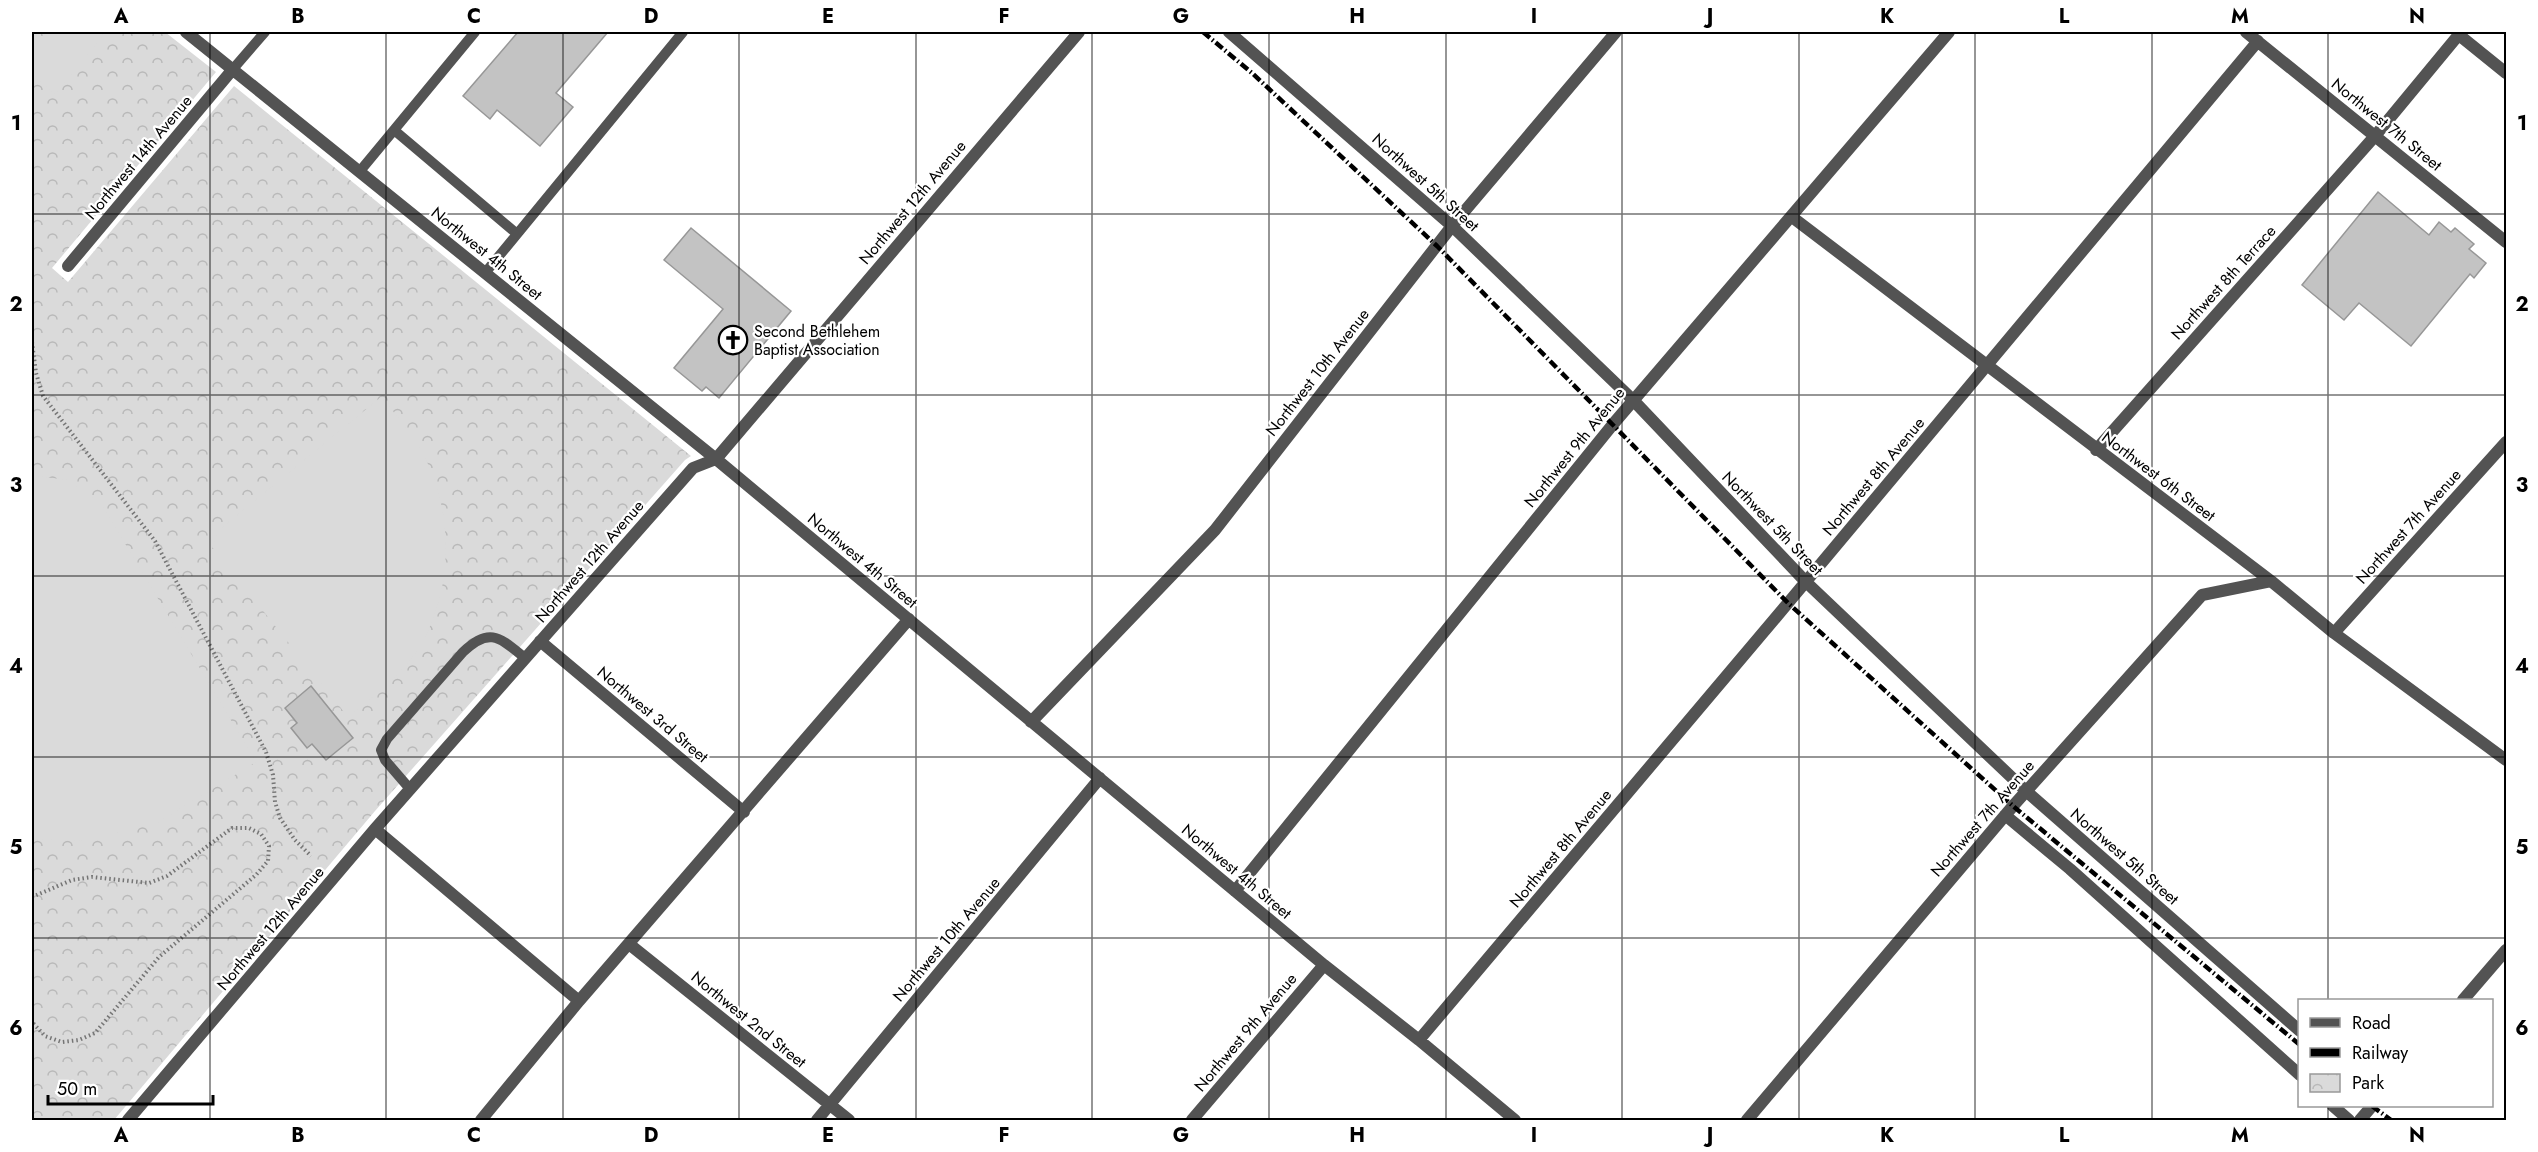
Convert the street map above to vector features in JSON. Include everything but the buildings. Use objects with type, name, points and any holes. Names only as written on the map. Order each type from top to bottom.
[{"type":"street","name":"Northwest 4th Street","points":[[186,32],[716,459],[1324,965],[1515,1120]]},
{"type":"street","name":"Northwest 12th Avenue","points":[[128,1120],[375,828],[693,468],[716,459],[1079,32]]},
{"type":"street","name":"Northwest 5th Street","points":[[1229,32],[1452,226],[1633,400],[1806,582],[2026,792],[2298,1029]]},
{"type":"street","name":"Northwest 10th Avenue","points":[[1031,722],[1215,530],[1452,226],[1616,32]]},
{"type":"street","name":"Northwest 9th Avenue","points":[[1235,891],[1633,400],[1949,32]]},
{"type":"street","name":"Northwest 7th Street","points":[[2246,32],[2506,242]]},
{"type":"street","points":[[2375,136],[2460,33],[2506,73]]},
{"type":"street","name":"Northwest 8th Avenue","points":[[1419,1040],[1988,366],[2258,41]]},
{"type":"street","name":"Northwest 14th Avenue","points":[[68,266],[233,69]]},
{"type":"street","name":"Northwest 8th Terrace","points":[[2096,450],[2375,136]]},
{"type":"street","name":"Northwest 6th Street","points":[[1792,217],[2271,581],[2334,633],[2506,760]]},
{"type":"street","name":"Northwest 7th Avenue","points":[[2334,633],[2506,442]]},
{"type":"street","name":"Northwest 7th Avenue","points":[[1747,1120],[2005,815],[2202,595],[2271,581]]},
{"type":"street","points":[[481,1120],[579,1001],[909,619]]},
{"type":"street","name":"Northwest 3rd Street","points":[[540,641],[744,812]]},
{"type":"street","name":"Northwest 10th Avenue","points":[[817,1120],[1100,778]]},
{"type":"street","points":[[2005,815],[2088,884],[2298,1073]]},
{"type":"street","points":[[375,828],[579,1001]]},
{"type":"street","name":"Northwest 2nd Street","points":[[628,944],[849,1120]]},
{"type":"street","points":[[2464,999],[2506,950]]},
{"type":"street","name":"Northwest 9th Avenue","points":[[1192,1120],[1324,965]]},
{"type":"street","points":[[2334,1107],[2349,1120]]},
{"type":"street","points":[[2360,1120],[2371,1107]]},
{"type":"lane","points":[[233,69],[264,32]]},
{"type":"lane","points":[[360,171],[475,32]]},
{"type":"lane","points":[[485,273],[683,32]]},
{"type":"lane","points":[[394,130],[516,233]]},
{"type":"lane","points":[[410,789],[385,760],[381,750],[387,739],[477,639],[488,637],[501,640],[525,658]]},
{"type":"path","points":[[32,342],[36,373],[44,396],[155,541],[266,752],[273,776],[275,802],[280,818],[295,840],[312,856]]},
{"type":"path","points":[[32,897],[40,896],[72,880],[92,877],[149,883],[167,876],[232,828],[249,828],[261,834],[269,846],[268,861],[256,875],[159,957],[95,1033],[79,1040],[62,1042],[45,1036],[32,1022]]},
{"type":"green space","points":[[32,32],[165,32],[216,72],[52,268],[68,282],[234,86],[691,456],[685,460],[375,811],[114,1120],[32,1120]]},
{"type":"green space","points":[[47,32],[99,32],[104,35],[55,94],[32,74],[32,50]]},
{"type":"green space","points":[[381,397],[418,446],[438,489],[446,544],[444,572],[439,600],[430,626],[417,651],[394,678],[348,717],[212,547],[219,530]]},
{"type":"green space","points":[[36,476],[68,480],[100,502],[256,762],[157,823],[85,841],[32,839],[32,479]]},
{"type":"railway","points":[[1203,32],[1252,73],[1437,246],[1788,603],[2013,806],[2298,1043]]},
{"type":"railway","points":[[2373,1107],[2391,1120]]},
{"type":"place","name":"Second Bethlehem Baptist Association","points":[[733,340]]}]
